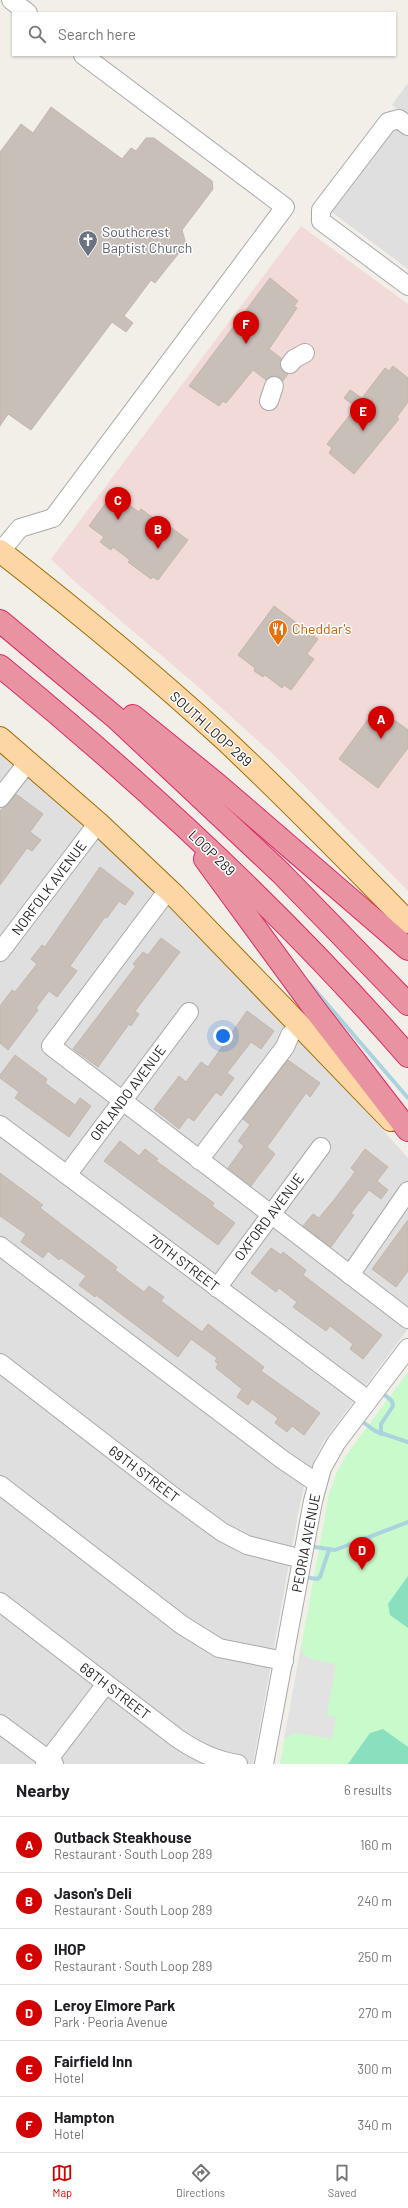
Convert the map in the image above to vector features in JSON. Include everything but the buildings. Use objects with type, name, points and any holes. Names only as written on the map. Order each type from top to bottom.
[{"type":"highway","points":[[0,621],[116,718],[281,872],[408,1004]]},
{"type":"highway","name":"LOOP 289","points":[[0,666],[108,758],[184,826],[268,906],[408,1056]]},
{"type":"highway","points":[[62,673],[122,708],[168,744],[408,949]]},
{"type":"highway","points":[[184,826],[222,884],[256,931],[408,1130]]},
{"type":"main road","name":"SOUTH LOOP 289","points":[[0,551],[134,660],[224,739],[280,792],[408,922]]},
{"type":"main road","points":[[0,738],[98,823],[168,890],[299,1026],[408,1136]]},
{"type":"street","points":[[11,0],[27,12]]},
{"type":"street","points":[[0,551],[20,528],[53,518],[285,207],[84,56]]},
{"type":"street","points":[[408,126],[399,119],[388,122],[321,210],[321,221],[408,286]]},
{"type":"street","points":[[290,364],[294,359],[305,353]]},
{"type":"street","points":[[0,798],[28,762]]},
{"type":"street","name":"NORFOLK AVENUE","points":[[0,952],[98,823]]},
{"type":"street","points":[[168,890],[51,1046],[271,1216],[408,1319]]},
{"type":"street","name":"ORLANDO AVENUE","points":[[67,1175],[189,1012]]},
{"type":"street","points":[[199,1160],[299,1026]]},
{"type":"street","name":"70TH STREET","points":[[0,1125],[368,1400]]},
{"type":"street","name":"OXFORD AVENUE","points":[[217,1288],[321,1147]]},
{"type":"street","points":[[350,1275],[408,1191]]},
{"type":"street","points":[[0,1246],[283,1460],[318,1483]]},
{"type":"street","name":"PEORIA AVENUE","points":[[264,1764],[302,1559],[322,1468],[336,1443],[408,1348]]},
{"type":"street","name":"69TH STREET","points":[[0,1363],[170,1494],[222,1532],[247,1545],[302,1559]]},
{"type":"street","points":[[0,1485],[182,1625],[219,1648],[284,1661]]},
{"type":"street","name":"68TH STREET","points":[[0,1602],[106,1684],[197,1751],[228,1763],[238,1764]]},
{"type":"street","points":[[0,1724],[49,1762],[106,1684]]},
{"type":"shaded area","points":[[408,83],[408,269],[329,210],[404,114],[392,105]]},
{"type":"shaded area","points":[[301,226],[408,304],[408,891],[276,757],[196,685],[73,580],[51,559]]},
{"type":"shaded area","points":[[0,754],[110,849],[170,905],[326,1066],[408,1158],[408,1329],[323,1442],[306,1478],[298,1514],[253,1764],[0,1764]]},
{"type":"shaded area","points":[[301,1647],[304,1655],[311,1659],[336,1664],[327,1715],[336,1717],[332,1739],[296,1733],[284,1739]]},
{"type":"green space","points":[[408,1372],[408,1764],[280,1764],[329,1494],[337,1472],[345,1457]]},
{"type":"green space","points":[[408,1576],[408,1628],[390,1615],[388,1604]]},
{"type":"green space","points":[[383,1729],[408,1747],[408,1764],[348,1764],[370,1733]]},
{"type":"waterway","points":[[309,983],[408,1098]]},
{"type":"waterway","points":[[380,1391],[392,1401],[393,1406],[381,1424],[381,1434]]},
{"type":"waterway","points":[[359,1419],[375,1431],[408,1442]]},
{"type":"waterway","points":[[309,1546],[335,1550],[408,1522]]},
{"type":"waterway","points":[[304,1577],[317,1579],[320,1577],[329,1550]]},
{"type":"place","name":"Southcrest Baptist Church","points":[[88,257]]},
{"type":"place","name":"Hampton","points":[[246,344]]},
{"type":"place","name":"Fairfield Inn","points":[[363,431]]},
{"type":"place","name":"IHOP","points":[[118,520]]},
{"type":"place","name":"Jason's Deli","points":[[158,549]]},
{"type":"place","name":"Cheddar's","points":[[278,646]]},
{"type":"place","name":"Outback Steakhouse","points":[[381,739]]},
{"type":"place","name":"Leroy Elmore Park","points":[[362,1570]]}]
